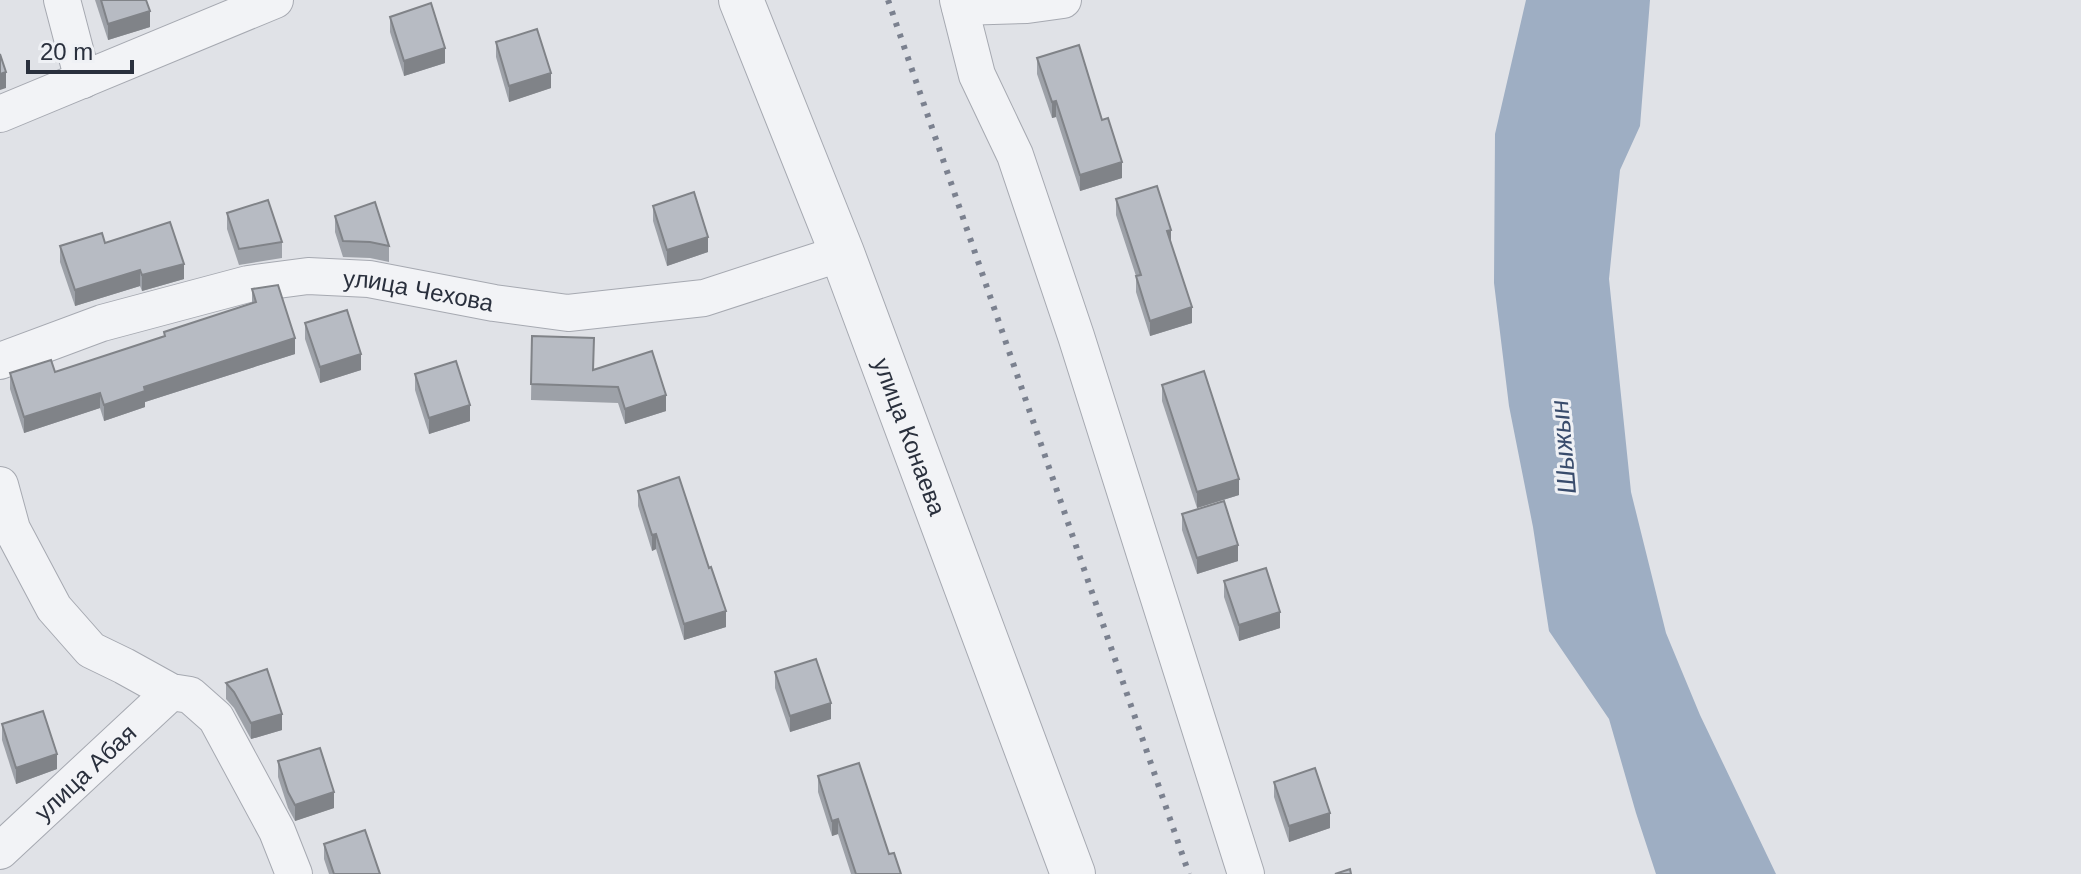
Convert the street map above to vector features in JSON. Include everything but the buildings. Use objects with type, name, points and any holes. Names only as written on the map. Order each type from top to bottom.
[{"type":"street","points":[[62,0],[83,80]]},
{"type":"street","points":[[0,114],[275,0]]},
{"type":"street","name":"улица Конаева","points":[[741,0],[842,253],[1073,874]]},
{"type":"street","points":[[1063,0],[1027,5],[959,3],[977,75],[1015,155],[1076,336],[1246,874]]},
{"type":"street","name":"улица Чехова","points":[[0,361],[102,323],[248,284],[308,276],[369,279],[494,303],[568,313],[704,298],[842,253]]},
{"type":"street","points":[[0,485],[12,529],[54,608],[91,650],[171,692],[190,695],[216,718],[277,831],[294,874]]},
{"type":"street","name":"улица Абая","points":[[0,851],[171,692]]},
{"type":"water","name":"Шыжын","points":[[1526,0],[1650,0],[1640,126],[1620,170],[1609,279],[1631,492],[1666,633],[1700,715],[1776,874],[1656,874],[1609,719],[1549,631],[1533,527],[1509,406],[1494,283],[1495,134]]},
{"type":"railway","points":[[888,0],[1189,874]]}]
